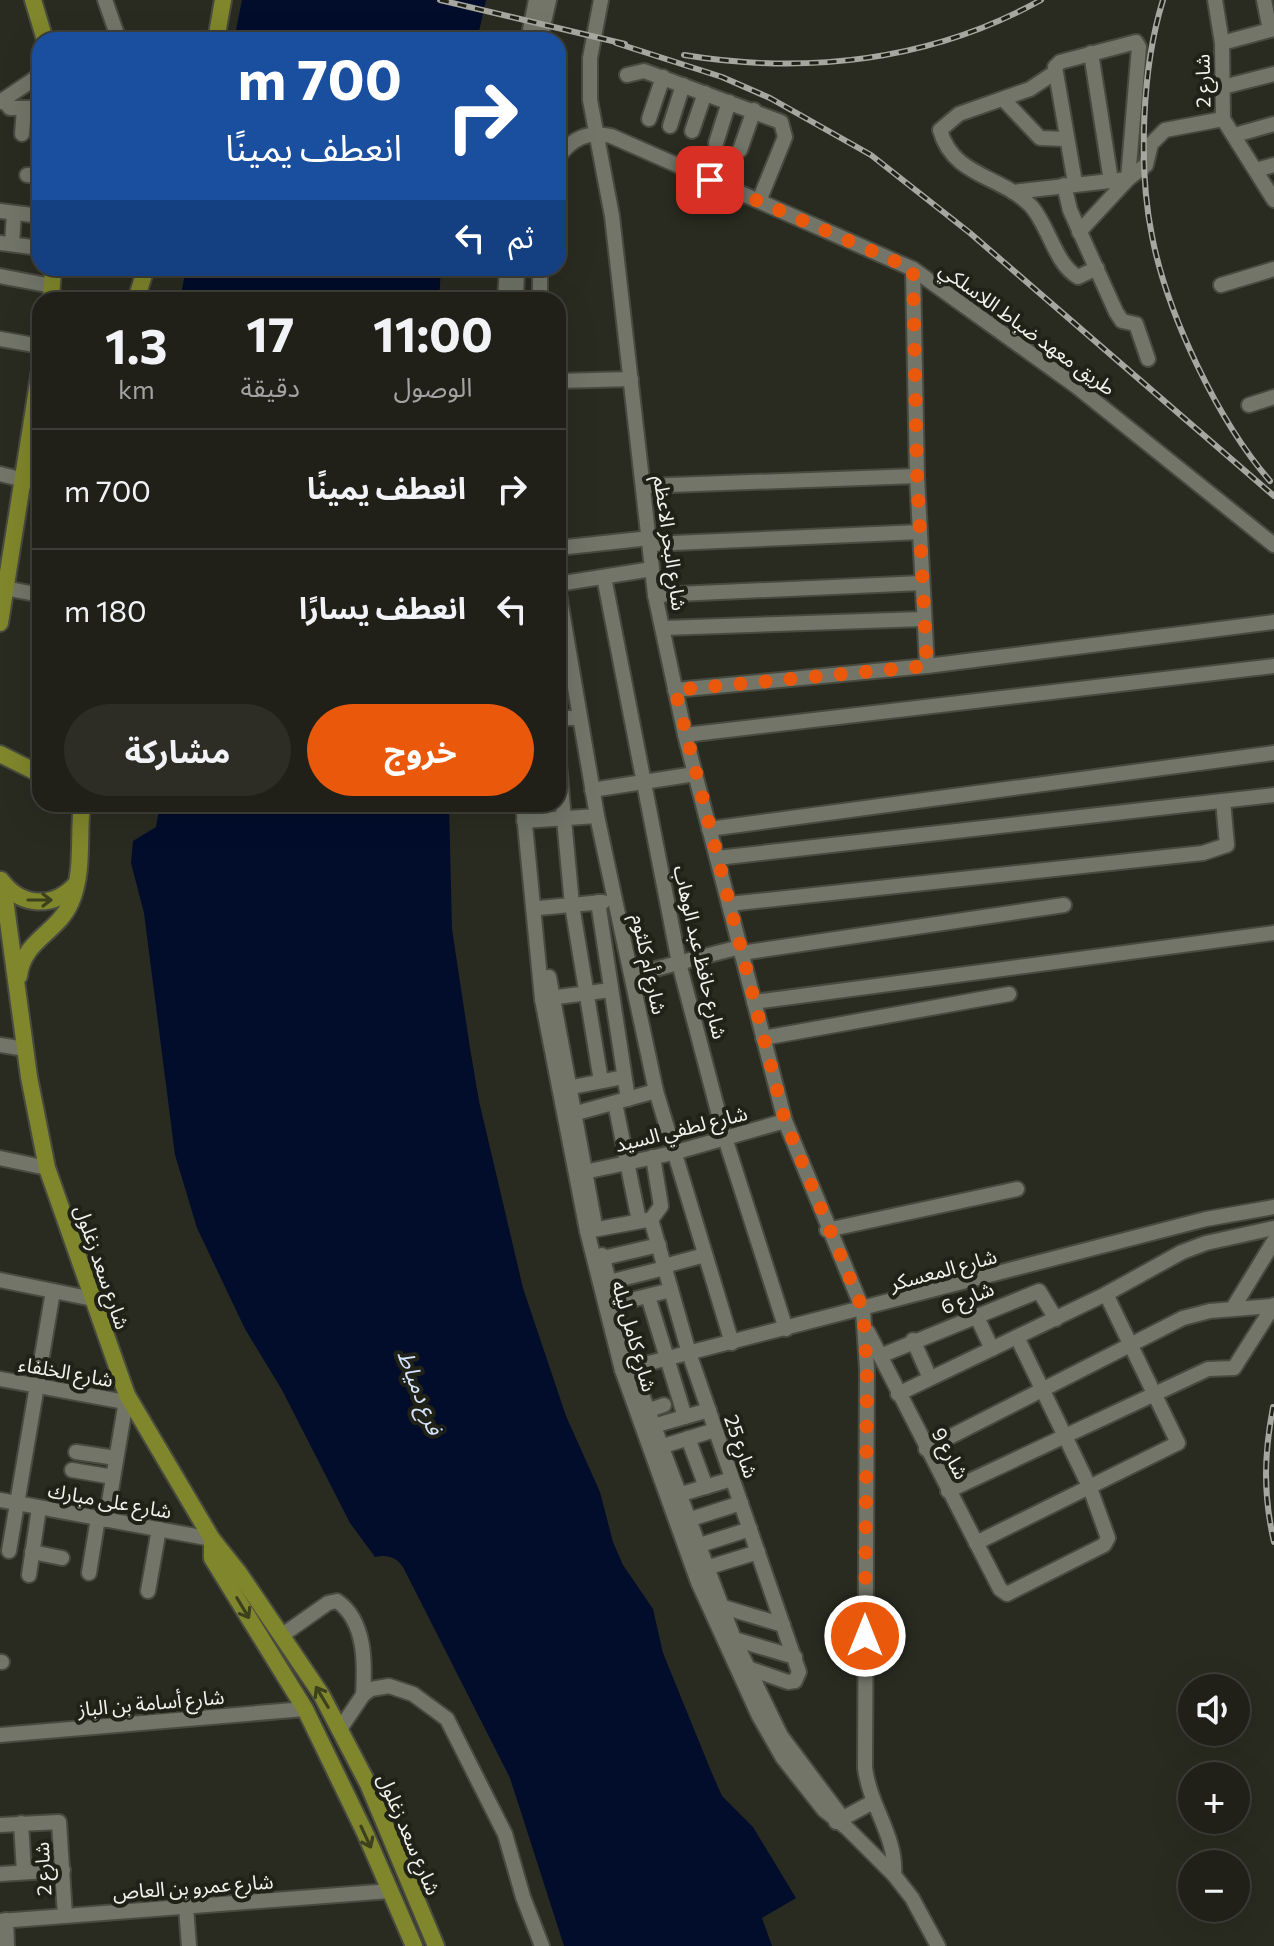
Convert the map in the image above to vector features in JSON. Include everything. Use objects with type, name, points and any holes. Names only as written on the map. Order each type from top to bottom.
[{"type":"main road","points":[[33,0],[43,32]]},
{"type":"main road","points":[[208,32],[214,0]]},
{"type":"main road","points":[[217,32],[223,0]]},
{"type":"main road","points":[[0,623],[32,416]]},
{"type":"main road","points":[[0,754],[32,770]]},
{"type":"main road","points":[[2,881],[19,898],[40,903],[60,898],[76,884],[79,812]]},
{"type":"main road","name":"شارع سعد زغلول","points":[[2,881],[25,1049],[47,1168],[126,1398],[212,1539],[321,1694],[368,1784],[436,1946]]},
{"type":"main road","name":"شارع سعد زغلول","points":[[17,985],[27,950],[65,915],[76,884]]},
{"type":"main road","points":[[10,934],[22,942],[36,940]]},
{"type":"main road","name":"شارع سعد زغلول","points":[[212,1539],[212,1558],[305,1709],[414,1946]]},
{"type":"street","points":[[105,0],[116,32]]},
{"type":"street","points":[[530,32],[536,0]]},
{"type":"street","points":[[542,32],[549,0]]},
{"type":"street","name":"شارع البحر الاعظم","points":[[601,0],[589,79],[612,216],[655,595],[685,735],[785,1121],[827,1230],[863,1310],[866,1328],[864,1751],[871,1803],[890,1841],[894,1875]]},
{"type":"street","name":"شارع 2","points":[[1215,0],[1222,43],[1223,119],[1274,200]]},
{"type":"street","points":[[1222,43],[1272,30],[1264,0]]},
{"type":"street","points":[[1097,268],[1078,277],[1069,272],[1042,220],[1013,192],[965,168],[944,145],[940,130],[959,114],[1003,99],[1054,73],[1060,62],[1133,41],[1138,44],[1128,179]]},
{"type":"street","points":[[1091,53],[1111,181]]},
{"type":"street","points":[[627,75],[644,71],[777,119],[785,132],[759,201]]},
{"type":"street","points":[[1054,73],[1079,232],[1120,318],[1136,324],[1148,359]]},
{"type":"street","points":[[1223,87],[1274,74]]},
{"type":"street","points":[[649,119],[663,77]]},
{"type":"street","points":[[32,80],[2,101],[10,108],[32,108]]},
{"type":"street","points":[[670,126],[683,85]]},
{"type":"street","points":[[692,131],[705,93]]},
{"type":"street","points":[[1003,99],[1040,138],[1066,139]]},
{"type":"street","points":[[716,143],[729,102]]},
{"type":"street","points":[[22,134],[24,109]]},
{"type":"street","points":[[740,150],[754,110]]},
{"type":"street","points":[[1079,232],[1128,179],[1146,165],[1151,144],[1165,130],[1223,119]]},
{"type":"street","points":[[1235,135],[1274,124]]},
{"type":"street","points":[[566,150],[581,136],[598,133]]},
{"type":"street","name":"طريق معهد ضباط اللاسلكي","points":[[598,133],[913,269],[1076,386],[1274,545]]},
{"type":"street","points":[[1256,170],[1274,165]]},
{"type":"street","points":[[1013,192],[1128,179]]},
{"type":"street","points":[[32,215],[7,212],[6,244],[32,247]]},
{"type":"street","points":[[913,269],[917,476],[927,666]]},
{"type":"street","points":[[1221,285],[1274,269]]},
{"type":"street","points":[[0,276],[42,292]]},
{"type":"street","points":[[0,339],[32,345]]},
{"type":"street","points":[[566,381],[631,379]]},
{"type":"street","points":[[1249,405],[1274,397]]},
{"type":"street","points":[[0,474],[32,482]]},
{"type":"street","points":[[643,486],[917,476]]},
{"type":"street","points":[[566,547],[650,541],[920,532]]},
{"type":"street","points":[[566,584],[652,569]]},
{"type":"street","name":"شارع حافظ عبد الوهاب","points":[[604,577],[679,963],[725,1138],[786,1329]]},
{"type":"street","points":[[655,595],[922,583]]},
{"type":"street","points":[[3,588],[32,593]]},
{"type":"street","points":[[664,628],[924,619]]},
{"type":"street","points":[[675,690],[927,666],[1274,622]]},
{"type":"street","name":"شارع أم كلثوم","points":[[566,657],[656,1091],[732,1343]]},
{"type":"street","points":[[685,735],[1274,666]]},
{"type":"street","points":[[566,718],[579,718]]},
{"type":"street","points":[[709,829],[1274,753]]},
{"type":"street","points":[[592,790],[695,774]]},
{"type":"street","points":[[717,858],[1274,795]]},
{"type":"street","points":[[729,904],[1203,853],[1227,845],[1223,801]]},
{"type":"street","name":"شارع كامل ليله","points":[[525,812],[539,908],[547,999]]},
{"type":"street","name":"شارع كامل ليله","points":[[530,812],[528,821],[547,999],[581,1172]]},
{"type":"street","points":[[563,812],[572,905],[601,1081]]},
{"type":"street","points":[[528,821],[597,816]]},
{"type":"street","points":[[539,908],[616,900]]},
{"type":"street","name":"شارع 25","points":[[598,902],[624,1077],[622,1101],[628,1162],[645,1221],[659,1245],[689,1353],[795,1657]]},
{"type":"street","points":[[632,975],[740,950],[1064,905]]},
{"type":"street","points":[[754,1002],[1274,933]]},
{"type":"street","points":[[547,999],[611,990]]},
{"type":"street","points":[[763,1038],[1009,994]]},
{"type":"street","points":[[0,1045],[25,1049]]},
{"type":"street","points":[[563,1088],[624,1077]]},
{"type":"street","name":"شارع كامل ليله","points":[[563,1088],[573,1114],[591,1230],[627,1369],[698,1582],[794,1773],[894,1875],[912,1898],[938,1946]]},
{"type":"street","points":[[573,1114],[656,1091]]},
{"type":"street","name":"شارع لطفي السيد","points":[[581,1172],[673,1153],[785,1121]]},
{"type":"street","points":[[591,1230],[645,1221],[661,1206],[653,1157]]},
{"type":"street","points":[[0,1158],[47,1168]]},
{"type":"street","points":[[827,1230],[1017,1189]]},
{"type":"street","name":"شارع المعسكر","points":[[627,1369],[1206,1219],[1274,1207]]},
{"type":"street","points":[[898,1394],[1056,1319],[1194,1247],[1274,1228]]},
{"type":"street","name":"شارع كامل ليله","points":[[591,1230],[603,1258],[615,1304],[627,1369],[646,1386],[647,1411],[734,1639],[740,1665]]},
{"type":"street","points":[[1233,1308],[1274,1241]]},
{"type":"street","points":[[603,1258],[659,1245]]},
{"type":"street","points":[[609,1282],[705,1255]]},
{"type":"street","points":[[0,1280],[93,1299]]},
{"type":"street","points":[[615,1304],[671,1290]]},
{"type":"street","points":[[9,1551],[53,1291]]},
{"type":"street","name":"شارع 6","points":[[880,1356],[1039,1291],[1056,1319]]},
{"type":"street","points":[[976,1543],[1177,1445],[1179,1440],[1106,1294]]},
{"type":"street","points":[[648,1296],[685,1417]]},
{"type":"street","points":[[926,1449],[1131,1342],[1193,1314],[1274,1306]]},
{"type":"street","points":[[948,1491],[1208,1369],[1234,1368],[1274,1306]]},
{"type":"street","points":[[976,1315],[992,1349]]},
{"type":"street","name":"شارع 9","points":[[866,1328],[1000,1589],[1007,1594],[1107,1543],[1108,1538],[1090,1488]]},
{"type":"street","points":[[1017,1337],[1090,1488]]},
{"type":"street","points":[[913,1340],[930,1378]]},
{"type":"street","name":"شارع الخلفاء","points":[[0,1379],[126,1398]]},
{"type":"street","points":[[89,1573],[113,1477],[126,1398]]},
{"type":"street","points":[[647,1411],[664,1405]]},
{"type":"street","points":[[653,1426],[709,1410]]},
{"type":"street","points":[[660,1447],[715,1430]]},
{"type":"street","points":[[688,1438],[706,1487]]},
{"type":"street","points":[[76,1452],[116,1458]]},
{"type":"street","points":[[72,1470],[113,1477]]},
{"type":"street","points":[[678,1495],[732,1479]]},
{"type":"street","name":"شارع على مبارك","points":[[0,1500],[212,1539]]},
{"type":"street","points":[[688,1520],[741,1503]]},
{"type":"street","points":[[29,1575],[39,1508]]},
{"type":"street","points":[[148,1591],[159,1529]]},
{"type":"street","points":[[697,1546],[750,1529]]},
{"type":"street","points":[[32,1552],[62,1558]]},
{"type":"street","points":[[706,1568],[758,1552]]},
{"type":"street","points":[[281,1636],[328,1603],[337,1601],[343,1606],[363,1647],[363,1695]]},
{"type":"street","points":[[720,1606],[783,1625]]},
{"type":"street","points":[[734,1639],[795,1657],[799,1675],[791,1682],[740,1665]]},
{"type":"street","points":[[340,1729],[363,1695],[371,1689],[389,1686],[413,1694],[447,1719],[505,1834],[523,1897],[542,1946]]},
{"type":"street","name":"شارع أسامة بن الباز","points":[[0,1735],[305,1709]]},
{"type":"street","points":[[842,1822],[871,1803]]},
{"type":"street","name":"شارع 2","points":[[21,1823],[59,1822],[65,1916]]},
{"type":"street","points":[[0,1825],[21,1823],[24,1872]]},
{"type":"street","points":[[0,1874],[63,1870]]},
{"type":"street","name":"شارع عمرو بن العاص","points":[[3,1920],[390,1891]]},
{"type":"street","points":[[186,1907],[189,1946]]},
{"type":"street","points":[[3,1920],[7,1946]]},
{"type":"water","points":[[242,0],[486,0],[479,32],[236,32]]},
{"type":"water","points":[[184,276],[440,276],[440,292],[182,292]]},
{"type":"water","name":"فرع دمياط","points":[[159,812],[449,812],[452,929],[470,1048],[479,1101],[523,1288],[566,1416],[600,1492],[613,1542],[623,1565],[653,1609],[663,1653],[722,1796],[753,1827],[796,1898],[762,1918],[772,1946],[564,1946],[510,1778],[404,1569],[392,1558],[375,1557],[350,1523],[282,1390],[245,1329],[197,1228],[175,1155],[144,913],[131,863],[133,841],[156,827]]},
{"type":"railway","points":[[440,0],[625,44]]},
{"type":"railway","points":[[684,55],[776,63],[867,58],[956,37],[999,21],[1041,0]]},
{"type":"railway","points":[[1163,0],[1150,55],[1144,117],[1145,179],[1152,236],[1169,299],[1197,365],[1232,428],[1270,481]]},
{"type":"railway","points":[[616,43],[722,77],[770,98],[871,155],[970,233],[1274,496]]},
{"type":"railway","points":[[1273,1407],[1266,1474],[1274,1542]]},
{"type":"route","points":[[710,180],[913,269],[917,476],[927,666],[675,690],[785,1121],[827,1230],[863,1310],[867,1369],[865,1636]]}]
